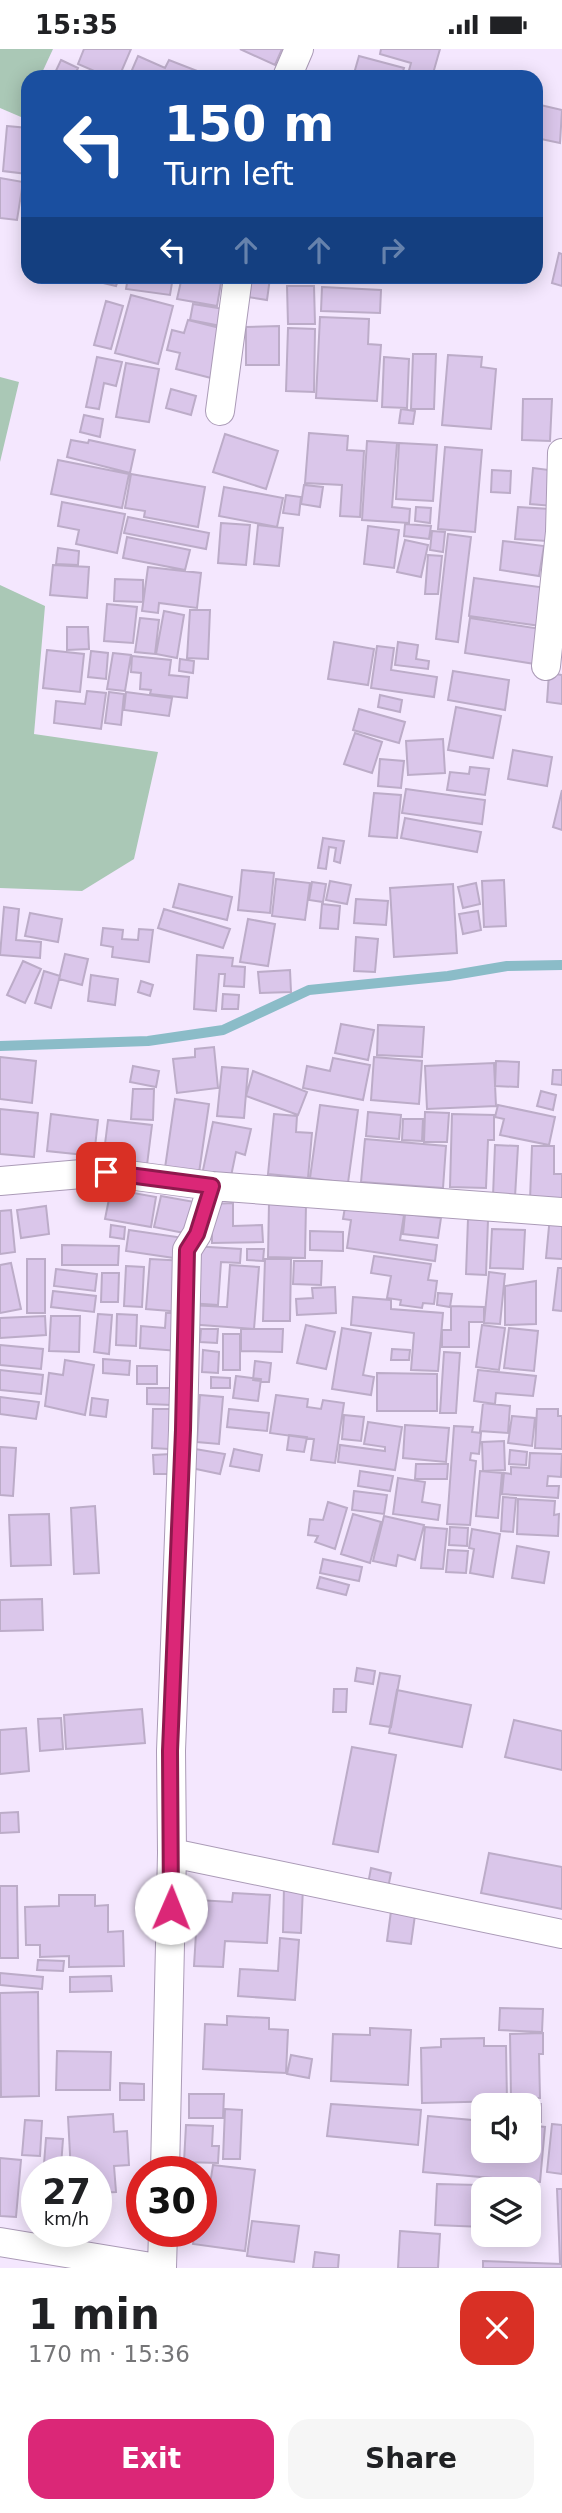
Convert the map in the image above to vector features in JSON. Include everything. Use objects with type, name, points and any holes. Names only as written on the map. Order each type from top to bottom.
[{"type":"street","points":[[290,70],[299,49]]},
{"type":"street","points":[[220,411],[237,284]]},
{"type":"street","points":[[546,666],[560,532],[562,453]]},
{"type":"street","points":[[0,1181],[106,1172],[212,1186],[562,1212]]},
{"type":"street","points":[[165,2156],[172,1853],[170,1751],[183,1430],[187,1250],[197,1234],[212,1186]]},
{"type":"street","points":[[172,1853],[562,1934]]},
{"type":"street","points":[[0,2242],[159,2268],[161,2247]]},
{"type":"green space","points":[[0,49],[53,49],[43,70],[21,70],[21,117],[0,108]]},
{"type":"green space","points":[[0,377],[19,382],[0,462]]},
{"type":"green space","points":[[0,585],[45,606],[34,734],[158,752],[134,859],[82,891],[0,888]]},
{"type":"building","points":[[84,49],[131,49],[122,70],[92,70],[78,64]]},
{"type":"building","points":[[240,49],[282,49],[275,65]]},
{"type":"building","points":[[381,49],[440,49],[434,70],[409,70],[411,63],[380,54]]},
{"type":"building","points":[[138,56],[165,68],[169,60],[195,70],[132,70]]},
{"type":"building","points":[[359,56],[404,68],[403,70],[355,70]]},
{"type":"building","points":[[61,60],[78,68],[77,70],[56,70]]},
{"type":"building","points":[[543,106],[562,110],[560,143],[543,139]]},
{"type":"building","points":[[7,126],[21,127],[21,173],[3,171]]},
{"type":"building","points":[[0,178],[21,182],[17,220],[0,218]]},
{"type":"building","points":[[559,253],[562,254],[562,286],[552,283]]},
{"type":"building","points":[[127,284],[172,284],[170,295],[126,289]]},
{"type":"building","points":[[180,284],[221,284],[217,306],[177,299]]},
{"type":"building","points":[[243,284],[269,284],[267,300],[241,296]]},
{"type":"building","points":[[287,286],[314,286],[315,324],[288,324]]},
{"type":"building","points":[[322,287],[381,290],[380,313],[321,311]]},
{"type":"building","points":[[131,295],[173,306],[158,364],[115,353]]},
{"type":"building","points":[[106,301],[123,306],[111,349],[94,345]]},
{"type":"building","points":[[193,304],[224,309],[221,326],[190,320]]},
{"type":"building","points":[[320,317],[369,319],[368,344],[381,345],[377,401],[316,398]]},
{"type":"building","points":[[188,320],[224,329],[211,378],[176,369],[180,353],[167,350],[172,330],[184,333]]},
{"type":"building","points":[[279,326],[279,365],[246,365],[246,327]]},
{"type":"building","points":[[288,328],[315,329],[314,392],[286,391]]},
{"type":"building","points":[[413,354],[436,354],[434,409],[411,409]]},
{"type":"building","points":[[448,355],[482,357],[481,367],[496,369],[491,429],[442,425]]},
{"type":"building","points":[[97,357],[122,362],[116,386],[104,383],[99,409],[86,407]]},
{"type":"building","points":[[384,357],[409,359],[407,408],[382,407]]},
{"type":"building","points":[[126,363],[159,369],[149,422],[116,417]]},
{"type":"building","points":[[171,389],[196,396],[191,415],[166,408]]},
{"type":"building","points":[[523,399],[552,399],[550,441],[522,440]]},
{"type":"building","points":[[401,409],[415,411],[413,424],[399,423]]},
{"type":"building","points":[[84,415],[103,419],[100,437],[80,432]]},
{"type":"building","points":[[309,433],[348,436],[347,450],[364,451],[360,517],[340,516],[342,485],[305,483]]},
{"type":"building","points":[[225,434],[278,451],[266,489],[213,472]]},
{"type":"building","points":[[71,440],[88,443],[89,440],[135,450],[130,473],[67,457]]},
{"type":"building","points":[[367,441],[397,443],[392,507],[410,509],[409,523],[362,520]]},
{"type":"building","points":[[399,443],[437,445],[433,501],[396,499]]},
{"type":"building","points":[[445,447],[482,450],[475,532],[438,529]]},
{"type":"building","points":[[58,460],[129,474],[122,508],[51,494]]},
{"type":"building","points":[[533,468],[557,471],[553,506],[530,504]]},
{"type":"building","points":[[492,470],[511,471],[510,493],[491,492]]},
{"type":"building","points":[[131,474],[205,487],[198,527],[144,517],[145,511],[125,508]]},
{"type":"building","points":[[304,485],[323,487],[320,507],[301,504]]},
{"type":"building","points":[[224,487],[283,498],[277,527],[219,516]]},
{"type":"building","points":[[286,495],[301,497],[299,515],[283,513]]},
{"type":"building","points":[[62,502],[125,514],[117,553],[76,544],[79,530],[58,526]]},
{"type":"building","points":[[416,507],[431,508],[430,523],[415,521]]},
{"type":"building","points":[[518,507],[550,509],[547,541],[515,539]]},
{"type":"building","points":[[128,517],[209,533],[206,549],[124,533]]},
{"type":"building","points":[[221,523],[250,525],[246,565],[218,563]]},
{"type":"building","points":[[405,524],[431,526],[429,539],[404,536]]},
{"type":"building","points":[[258,525],[283,528],[279,566],[254,564]]},
{"type":"building","points":[[368,526],[399,530],[394,568],[364,564]]},
{"type":"building","points":[[432,531],[445,532],[443,552],[430,550]]},
{"type":"building","points":[[448,534],[471,537],[458,642],[436,639]]},
{"type":"building","points":[[127,537],[190,550],[185,570],[123,558]]},
{"type":"building","points":[[405,540],[428,545],[421,577],[397,572]]},
{"type":"building","points":[[503,541],[544,546],[539,576],[500,570]]},
{"type":"building","points":[[58,548],[79,551],[78,565],[56,564]]},
{"type":"building","points":[[428,555],[442,556],[438,594],[425,594]]},
{"type":"building","points":[[53,565],[89,567],[87,598],[50,595]]},
{"type":"building","points":[[148,567],[201,573],[197,608],[159,603],[158,613],[142,611]]},
{"type":"building","points":[[474,578],[547,588],[541,626],[469,616]]},
{"type":"building","points":[[115,579],[143,580],[143,602],[114,601]]},
{"type":"building","points":[[107,604],[137,607],[133,643],[104,641]]},
{"type":"building","points":[[190,610],[210,610],[208,659],[187,658]]},
{"type":"building","points":[[164,611],[184,615],[177,658],[156,654]]},
{"type":"building","points":[[140,618],[159,620],[155,654],[135,652]]},
{"type":"building","points":[[470,618],[541,629],[535,664],[465,653]]},
{"type":"building","points":[[67,627],[88,627],[89,649],[67,650]]},
{"type":"building","points":[[334,642],[374,649],[368,685],[328,679]]},
{"type":"building","points":[[398,642],[418,645],[416,659],[429,661],[428,669],[395,665]]},
{"type":"building","points":[[377,646],[394,648],[391,670],[437,677],[434,697],[371,688]]},
{"type":"building","points":[[47,650],[84,654],[80,692],[43,688]]},
{"type":"building","points":[[91,651],[108,653],[106,679],[88,677]]},
{"type":"building","points":[[113,653],[131,655],[125,691],[107,689]]},
{"type":"building","points":[[132,656],[171,660],[169,675],[189,677],[187,698],[150,694],[151,690],[140,689],[141,673],[131,672]]},
{"type":"building","points":[[180,659],[194,661],[193,673],[179,671]]},
{"type":"building","points":[[453,671],[509,680],[505,710],[448,700]]},
{"type":"building","points":[[549,673],[562,675],[562,704],[547,702]]},
{"type":"building","points":[[87,691],[106,693],[101,729],[54,723],[56,701],[85,704]]},
{"type":"building","points":[[109,692],[124,694],[121,725],[105,723]]},
{"type":"building","points":[[126,692],[172,698],[169,716],[124,710]]},
{"type":"building","points":[[380,695],[402,700],[400,712],[378,707]]},
{"type":"building","points":[[456,707],[501,716],[493,758],[448,750]]},
{"type":"building","points":[[359,709],[405,722],[399,743],[353,730]]},
{"type":"building","points":[[355,733],[382,742],[372,773],[344,764]]},
{"type":"building","points":[[443,739],[445,773],[408,775],[406,741]]},
{"type":"building","points":[[513,750],[552,757],[547,786],[508,779]]},
{"type":"building","points":[[380,759],[404,761],[401,788],[378,786]]},
{"type":"building","points":[[470,767],[489,769],[485,795],[447,790],[450,772],[469,774]]},
{"type":"building","points":[[406,789],[485,800],[482,824],[402,813]]},
{"type":"building","points":[[562,790],[562,830],[553,827]]},
{"type":"building","points":[[374,793],[401,795],[397,838],[369,836]]},
{"type":"building","points":[[405,818],[481,832],[477,852],[401,838]]},
{"type":"building","points":[[323,838],[344,841],[340,863],[334,861],[336,848],[329,847],[326,869],[318,868]]},
{"type":"building","points":[[242,870],[274,873],[270,913],[238,910]]},
{"type":"building","points":[[276,879],[310,883],[305,920],[272,916]]},
{"type":"building","points":[[504,880],[506,926],[484,927],[482,881]]},
{"type":"building","points":[[330,881],[351,885],[347,904],[326,900]]},
{"type":"building","points":[[312,882],[326,884],[323,902],[309,900]]},
{"type":"building","points":[[476,883],[480,904],[463,908],[458,887]]},
{"type":"building","points":[[179,884],[232,897],[227,920],[173,907]]},
{"type":"building","points":[[453,884],[457,953],[394,957],[390,888]]},
{"type":"building","points":[[356,899],[388,901],[386,925],[354,923]]},
{"type":"building","points":[[322,904],[340,906],[338,929],[320,928]]},
{"type":"building","points":[[4,907],[19,909],[16,940],[41,942],[40,958],[0,955]]},
{"type":"building","points":[[164,909],[230,929],[223,948],[158,928]]},
{"type":"building","points":[[478,911],[481,930],[463,934],[459,914]]},
{"type":"building","points":[[30,913],[62,919],[58,942],[25,936]]},
{"type":"building","points":[[248,919],[275,924],[268,966],[240,962]]},
{"type":"building","points":[[103,928],[123,930],[122,939],[138,940],[139,929],[153,930],[149,962],[112,957],[113,947],[101,945]]},
{"type":"building","points":[[356,937],[378,939],[375,972],[354,971]]},
{"type":"building","points":[[65,954],[88,959],[82,985],[59,979]]},
{"type":"building","points":[[197,955],[233,958],[232,966],[245,967],[244,987],[224,986],[225,974],[219,974],[216,1011],[194,1009]]},
{"type":"building","points":[[23,961],[41,969],[25,1003],[7,995]]},
{"type":"building","points":[[290,970],[291,992],[260,993],[258,972]]},
{"type":"building","points":[[44,971],[60,976],[51,1008],[35,1003]]},
{"type":"building","points":[[91,975],[118,979],[115,1005],[88,1001]]},
{"type":"building","points":[[141,981],[153,985],[150,996],[138,992]]},
{"type":"building","points":[[223,994],[239,995],[238,1009],[222,1009]]},
{"type":"building","points":[[341,1024],[374,1030],[368,1060],[335,1053]]},
{"type":"building","points":[[378,1025],[424,1027],[422,1057],[377,1055]]},
{"type":"building","points":[[214,1047],[218,1088],[177,1093],[173,1059],[195,1057],[195,1049]]},
{"type":"building","points":[[0,1057],[36,1061],[32,1103],[0,1099]]},
{"type":"building","points":[[374,1057],[422,1061],[419,1104],[371,1100]]},
{"type":"building","points":[[333,1058],[370,1065],[363,1100],[303,1088],[307,1066],[330,1071]]},
{"type":"building","points":[[496,1061],[519,1062],[518,1087],[495,1086]]},
{"type":"building","points":[[494,1063],[496,1106],[427,1109],[425,1066]]},
{"type":"building","points":[[133,1066],[159,1071],[156,1087],[130,1082]]},
{"type":"building","points":[[222,1067],[248,1069],[244,1118],[217,1116]]},
{"type":"building","points":[[553,1070],[562,1070],[562,1085],[552,1084]]},
{"type":"building","points":[[253,1071],[307,1092],[298,1115],[246,1096]]},
{"type":"building","points":[[133,1089],[154,1089],[153,1120],[131,1119]]},
{"type":"building","points":[[541,1091],[556,1095],[553,1110],[537,1106]]},
{"type":"building","points":[[175,1099],[209,1104],[199,1173],[165,1168]]},
{"type":"building","points":[[320,1105],[358,1110],[348,1183],[310,1178]]},
{"type":"building","points":[[498,1105],[555,1117],[549,1145],[500,1135],[504,1119],[495,1117]]},
{"type":"building","points":[[0,1109],[38,1113],[34,1157],[0,1154]]},
{"type":"building","points":[[368,1112],[401,1115],[399,1139],[366,1136]]},
{"type":"building","points":[[425,1112],[449,1113],[447,1142],[424,1142]]},
{"type":"building","points":[[51,1114],[98,1120],[94,1156],[47,1151]]},
{"type":"building","points":[[274,1114],[297,1116],[296,1132],[312,1133],[308,1178],[268,1174]]},
{"type":"building","points":[[452,1114],[494,1115],[494,1140],[488,1140],[486,1188],[450,1187]]},
{"type":"building","points":[[403,1119],[423,1119],[422,1141],[402,1140]]},
{"type":"building","points":[[108,1120],[152,1125],[147,1165],[103,1160]]},
{"type":"building","points":[[213,1122],[251,1129],[245,1155],[236,1152],[230,1181],[202,1175]]},
{"type":"building","points":[[365,1139],[446,1146],[443,1188],[361,1182]]},
{"type":"building","points":[[495,1145],[518,1146],[515,1197],[493,1196]]},
{"type":"building","points":[[532,1146],[554,1146],[554,1174],[562,1174],[562,1201],[530,1200]]},
{"type":"building","points":[[111,1189],[156,1197],[151,1227],[105,1219]]},
{"type":"building","points":[[161,1196],[200,1203],[194,1235],[154,1227]]},
{"type":"building","points":[[233,1203],[233,1226],[262,1225],[263,1242],[212,1243],[212,1204]]},
{"type":"building","points":[[269,1203],[306,1204],[305,1258],[268,1257]]},
{"type":"building","points":[[46,1206],[49,1234],[21,1238],[17,1210]]},
{"type":"building","points":[[345,1207],[404,1215],[400,1240],[437,1245],[435,1261],[347,1248],[351,1220],[343,1219]]},
{"type":"building","points":[[11,1210],[15,1252],[0,1254],[0,1211]]},
{"type":"building","points":[[405,1214],[441,1218],[438,1238],[403,1234]]},
{"type":"building","points":[[550,1216],[562,1218],[562,1259],[546,1258]]},
{"type":"building","points":[[468,1219],[488,1220],[486,1275],[466,1274]]},
{"type":"building","points":[[111,1225],[125,1227],[124,1239],[110,1237]]},
{"type":"building","points":[[492,1229],[525,1230],[523,1269],[490,1268]]},
{"type":"building","points":[[129,1230],[184,1238],[181,1259],[126,1251]]},
{"type":"building","points":[[310,1231],[343,1232],[343,1251],[310,1250]]},
{"type":"building","points":[[62,1245],[119,1246],[118,1265],[62,1265]]},
{"type":"building","points":[[192,1246],[241,1249],[240,1263],[221,1262],[218,1305],[188,1303]]},
{"type":"building","points":[[247,1249],[264,1249],[263,1261],[247,1260]]},
{"type":"building","points":[[374,1256],[431,1264],[428,1280],[437,1281],[434,1304],[423,1303],[422,1308],[400,1305],[401,1300],[387,1298],[391,1276],[371,1273]]},
{"type":"building","points":[[27,1259],[45,1259],[45,1313],[27,1313]]},
{"type":"building","points":[[150,1259],[186,1261],[182,1312],[146,1309]]},
{"type":"building","points":[[265,1259],[291,1259],[290,1321],[263,1321]]},
{"type":"building","points":[[294,1261],[322,1261],[321,1285],[293,1284]]},
{"type":"building","points":[[11,1263],[21,1309],[0,1313],[0,1265]]},
{"type":"building","points":[[230,1265],[259,1267],[254,1329],[188,1324],[189,1305],[227,1307]]},
{"type":"building","points":[[126,1266],[144,1267],[142,1307],[124,1306]]},
{"type":"building","points":[[558,1268],[562,1268],[562,1311],[553,1310]]},
{"type":"building","points":[[56,1269],[97,1274],[95,1291],[54,1286]]},
{"type":"building","points":[[489,1272],[505,1274],[500,1324],[484,1323]]},
{"type":"building","points":[[102,1273],[119,1273],[118,1302],[101,1302]]},
{"type":"building","points":[[536,1281],[536,1324],[505,1325],[505,1286]]},
{"type":"building","points":[[335,1287],[336,1313],[297,1315],[296,1299],[313,1298],[312,1288]]},
{"type":"building","points":[[53,1291],[96,1296],[94,1312],[51,1307]]},
{"type":"building","points":[[438,1293],[452,1294],[450,1307],[437,1305]]},
{"type":"building","points":[[353,1297],[391,1300],[391,1309],[443,1313],[438,1371],[411,1370],[414,1333],[351,1325]]},
{"type":"building","points":[[451,1306],[484,1307],[484,1322],[469,1322],[469,1347],[442,1347],[442,1330],[451,1330]]},
{"type":"building","points":[[166,1313],[182,1313],[179,1351],[140,1348],[141,1326],[165,1328]]},
{"type":"building","points":[[98,1314],[112,1315],[109,1354],[94,1352]]},
{"type":"building","points":[[117,1314],[137,1315],[136,1346],[116,1345]]},
{"type":"building","points":[[45,1316],[46,1335],[0,1338],[0,1318]]},
{"type":"building","points":[[51,1316],[80,1316],[79,1352],[49,1351]]},
{"type":"building","points":[[306,1325],[335,1332],[326,1369],[297,1363]]},
{"type":"building","points":[[482,1325],[505,1328],[499,1370],[476,1367]]},
{"type":"building","points":[[342,1328],[371,1333],[363,1375],[374,1377],[371,1395],[332,1389]]},
{"type":"building","points":[[509,1328],[538,1331],[534,1371],[504,1368]]},
{"type":"building","points":[[201,1329],[218,1329],[217,1343],[200,1342]]},
{"type":"building","points":[[241,1329],[283,1329],[282,1352],[241,1351]]},
{"type":"building","points":[[223,1334],[240,1334],[240,1370],[223,1370]]},
{"type":"building","points":[[0,1345],[43,1349],[41,1369],[0,1365]]},
{"type":"building","points":[[392,1349],[410,1350],[409,1360],[391,1360]]},
{"type":"building","points":[[203,1350],[219,1352],[218,1373],[202,1372]]},
{"type":"building","points":[[444,1352],[460,1353],[456,1413],[440,1413]]},
{"type":"building","points":[[103,1359],[130,1361],[129,1375],[103,1373]]},
{"type":"building","points":[[65,1360],[94,1365],[85,1415],[45,1406],[49,1373],[63,1375]]},
{"type":"building","points":[[255,1361],[271,1363],[269,1382],[253,1380]]},
{"type":"building","points":[[137,1366],[157,1366],[157,1384],[137,1384]]},
{"type":"building","points":[[0,1370],[43,1375],[41,1394],[0,1390]]},
{"type":"building","points":[[478,1370],[536,1376],[533,1396],[496,1393],[495,1404],[474,1401]]},
{"type":"building","points":[[377,1373],[437,1374],[437,1411],[377,1411]]},
{"type":"building","points":[[236,1376],[261,1379],[258,1401],[233,1398]]},
{"type":"building","points":[[211,1377],[230,1378],[230,1388],[211,1388]]},
{"type":"building","points":[[147,1388],[173,1388],[172,1405],[147,1404]]},
{"type":"building","points":[[200,1395],[223,1397],[219,1444],[197,1442]]},
{"type":"building","points":[[276,1395],[308,1399],[307,1407],[321,1409],[323,1400],[344,1403],[335,1463],[311,1460],[314,1439],[270,1433]]},
{"type":"building","points":[[0,1397],[39,1402],[36,1419],[0,1414]]},
{"type":"building","points":[[92,1398],[108,1400],[106,1417],[90,1415]]},
{"type":"building","points":[[483,1403],[510,1406],[508,1433],[480,1431]]},
{"type":"building","points":[[153,1409],[171,1409],[169,1449],[152,1448]]},
{"type":"building","points":[[229,1409],[269,1413],[267,1431],[227,1427]]},
{"type":"building","points":[[537,1409],[558,1409],[558,1416],[562,1416],[562,1449],[535,1448]]},
{"type":"building","points":[[344,1415],[364,1417],[361,1441],[342,1439]]},
{"type":"building","points":[[512,1416],[535,1418],[532,1446],[508,1443]]},
{"type":"building","points":[[368,1422],[402,1427],[395,1470],[338,1462],[340,1445],[385,1451],[385,1447],[364,1444]]},
{"type":"building","points":[[405,1425],[449,1428],[446,1462],[403,1458]]},
{"type":"building","points":[[454,1426],[473,1427],[472,1432],[481,1433],[479,1454],[471,1453],[470,1460],[476,1461],[470,1525],[447,1524]]},
{"type":"building","points":[[289,1435],[307,1437],[304,1452],[287,1450]]},
{"type":"building","points":[[504,1441],[505,1470],[483,1471],[482,1442]]},
{"type":"building","points":[[0,1447],[16,1448],[13,1496],[0,1495]]},
{"type":"building","points":[[195,1449],[225,1454],[220,1474],[191,1468]]},
{"type":"building","points":[[234,1449],[262,1455],[259,1471],[230,1466]]},
{"type":"building","points":[[510,1450],[527,1452],[526,1465],[509,1464]]},
{"type":"building","points":[[530,1453],[562,1454],[561,1477],[548,1476],[547,1486],[559,1486],[558,1498],[502,1494],[504,1473],[511,1474],[511,1467],[529,1468]]},
{"type":"building","points":[[171,1454],[171,1474],[154,1474],[153,1455]]},
{"type":"building","points":[[416,1464],[448,1464],[447,1479],[415,1479]]},
{"type":"building","points":[[360,1471],[393,1476],[390,1491],[358,1486]]},
{"type":"building","points":[[480,1471],[502,1473],[498,1518],[476,1516]]},
{"type":"building","points":[[398,1478],[425,1482],[422,1502],[440,1505],[438,1520],[393,1514]]},
{"type":"building","points":[[354,1491],[387,1495],[384,1514],[352,1510]]},
{"type":"building","points":[[503,1497],[516,1498],[513,1532],[501,1531]]},
{"type":"building","points":[[518,1499],[555,1501],[554,1515],[559,1514],[558,1536],[517,1534]]},
{"type":"building","points":[[328,1502],[347,1508],[335,1549],[315,1542],[318,1536],[308,1535],[310,1519],[323,1520]]},
{"type":"building","points":[[95,1506],[99,1573],[74,1574],[71,1508]]},
{"type":"building","points":[[49,1514],[51,1565],[11,1566],[9,1515]]},
{"type":"building","points":[[353,1514],[381,1522],[370,1563],[341,1554]]},
{"type":"building","points":[[384,1516],[424,1525],[415,1560],[398,1555],[396,1566],[373,1561]]},
{"type":"building","points":[[425,1527],[447,1529],[443,1569],[421,1568]]},
{"type":"building","points":[[450,1527],[468,1528],[467,1546],[449,1545]]},
{"type":"building","points":[[472,1529],[500,1534],[493,1577],[470,1573],[474,1549],[469,1548]]},
{"type":"building","points":[[517,1546],[549,1552],[544,1583],[512,1578]]},
{"type":"building","points":[[448,1550],[468,1551],[466,1573],[446,1572]]},
{"type":"building","points":[[323,1559],[362,1567],[359,1581],[320,1573]]},
{"type":"building","points":[[320,1577],[349,1585],[346,1595],[317,1588]]},
{"type":"building","points":[[42,1599],[43,1630],[0,1631],[0,1600]]},
{"type":"building","points":[[357,1668],[375,1671],[373,1684],[355,1681]]},
{"type":"building","points":[[380,1673],[400,1676],[391,1727],[370,1724]]},
{"type":"building","points":[[334,1689],[347,1689],[346,1712],[333,1712]]},
{"type":"building","points":[[397,1690],[471,1705],[462,1747],[389,1733]]},
{"type":"building","points":[[142,1709],[145,1743],[66,1749],[64,1715]]},
{"type":"building","points":[[61,1718],[63,1749],[40,1751],[38,1719]]},
{"type":"building","points":[[514,1720],[562,1731],[562,1770],[505,1757]]},
{"type":"building","points":[[26,1728],[29,1771],[0,1774],[0,1730]]},
{"type":"building","points":[[352,1747],[396,1755],[378,1852],[333,1844]]},
{"type":"building","points":[[18,1812],[19,1832],[0,1833],[0,1813]]},
{"type":"building","points":[[489,1853],[562,1867],[562,1909],[481,1893]]},
{"type":"building","points":[[371,1868],[391,1873],[388,1888],[368,1884]]},
{"type":"building","points":[[0,1886],[17,1886],[18,1958],[0,1958]]},
{"type":"building","points":[[284,1886],[303,1887],[301,1933],[283,1932]]},
{"type":"building","points":[[233,1893],[270,1895],[267,1943],[225,1941],[223,1967],[194,1966],[198,1900],[232,1902]]},
{"type":"building","points":[[59,1895],[95,1895],[95,1906],[108,1905],[108,1932],[123,1931],[124,1966],[69,1967],[69,1956],[40,1957],[40,1945],[26,1945],[25,1907],[59,1906]]},
{"type":"building","points":[[391,1911],[415,1915],[411,1944],[387,1941]]},
{"type":"building","points":[[280,1938],[299,1940],[295,2000],[238,1996],[240,1969],[278,1971]]},
{"type":"building","points":[[38,1960],[64,1961],[63,1971],[37,1970]]},
{"type":"building","points":[[0,1973],[43,1977],[42,1989],[0,1985]]},
{"type":"building","points":[[111,1976],[112,1991],[70,1992],[70,1977]]},
{"type":"building","points":[[38,1992],[39,2096],[1,2097],[0,1993]]},
{"type":"building","points":[[500,2008],[543,2009],[542,2032],[499,2030]]},
{"type":"building","points":[[227,2016],[269,2018],[269,2029],[288,2030],[286,2073],[203,2069],[205,2024],[227,2025]]},
{"type":"building","points":[[370,2028],[411,2030],[408,2085],[331,2081],[333,2034],[370,2035]]},
{"type":"building","points":[[543,2033],[543,2054],[539,2054],[540,2093],[511,2093],[510,2034]]},
{"type":"building","points":[[484,2038],[484,2046],[506,2046],[507,2093],[471,2093],[471,2102],[422,2103],[421,2048],[441,2047],[441,2039]]},
{"type":"building","points":[[57,2051],[111,2052],[110,2090],[56,2090]]},
{"type":"building","points":[[291,2055],[312,2059],[309,2078],[287,2074]]},
{"type":"building","points":[[120,2083],[144,2084],[144,2100],[120,2100]]},
{"type":"building","points":[[189,2094],[224,2094],[223,2118],[189,2118]]},
{"type":"building","points":[[331,2104],[421,2110],[418,2145],[327,2136]]},
{"type":"building","points":[[225,2109],[242,2110],[240,2159],[223,2159]]},
{"type":"building","points":[[113,2114],[114,2132],[127,2131],[128,2156],[126,2156],[126,2165],[114,2166],[116,2192],[112,2192],[112,2156],[70,2156],[68,2117]]},
{"type":"building","points":[[428,2116],[471,2120],[471,2163],[541,2163],[541,2127],[545,2127],[540,2177],[482,2177],[423,2172]]},
{"type":"building","points":[[25,2120],[42,2121],[40,2156],[22,2155]]},
{"type":"building","points":[[552,2124],[562,2125],[562,2174],[547,2172]]},
{"type":"building","points":[[186,2125],[213,2126],[212,2146],[219,2146],[218,2163],[217,2156],[184,2156]]},
{"type":"building","points":[[46,2138],[63,2139],[62,2156],[45,2156]]},
{"type":"building","points":[[0,2158],[21,2160],[16,2217],[0,2216]]},
{"type":"building","points":[[217,2165],[255,2170],[245,2251],[215,2247]]},
{"type":"building","points":[[437,2184],[471,2185],[471,2226],[435,2225]]},
{"type":"building","points":[[557,2189],[562,2189],[562,2262],[560,2262]]},
{"type":"building","points":[[252,2221],[299,2226],[294,2262],[247,2256]]},
{"type":"building","points":[[400,2231],[440,2234],[438,2268],[398,2268]]},
{"type":"building","points":[[315,2252],[339,2255],[338,2268],[313,2268]]},
{"type":"building","points":[[483,2261],[562,2264],[562,2268],[483,2268]]},
{"type":"waterway","points":[[0,1046],[148,1041],[223,1030],[309,990],[448,976],[507,966],[562,965]]},
{"type":"route","points":[[106,1172],[212,1186],[197,1234],[187,1250],[183,1430],[170,1751],[171,1908]]}]
